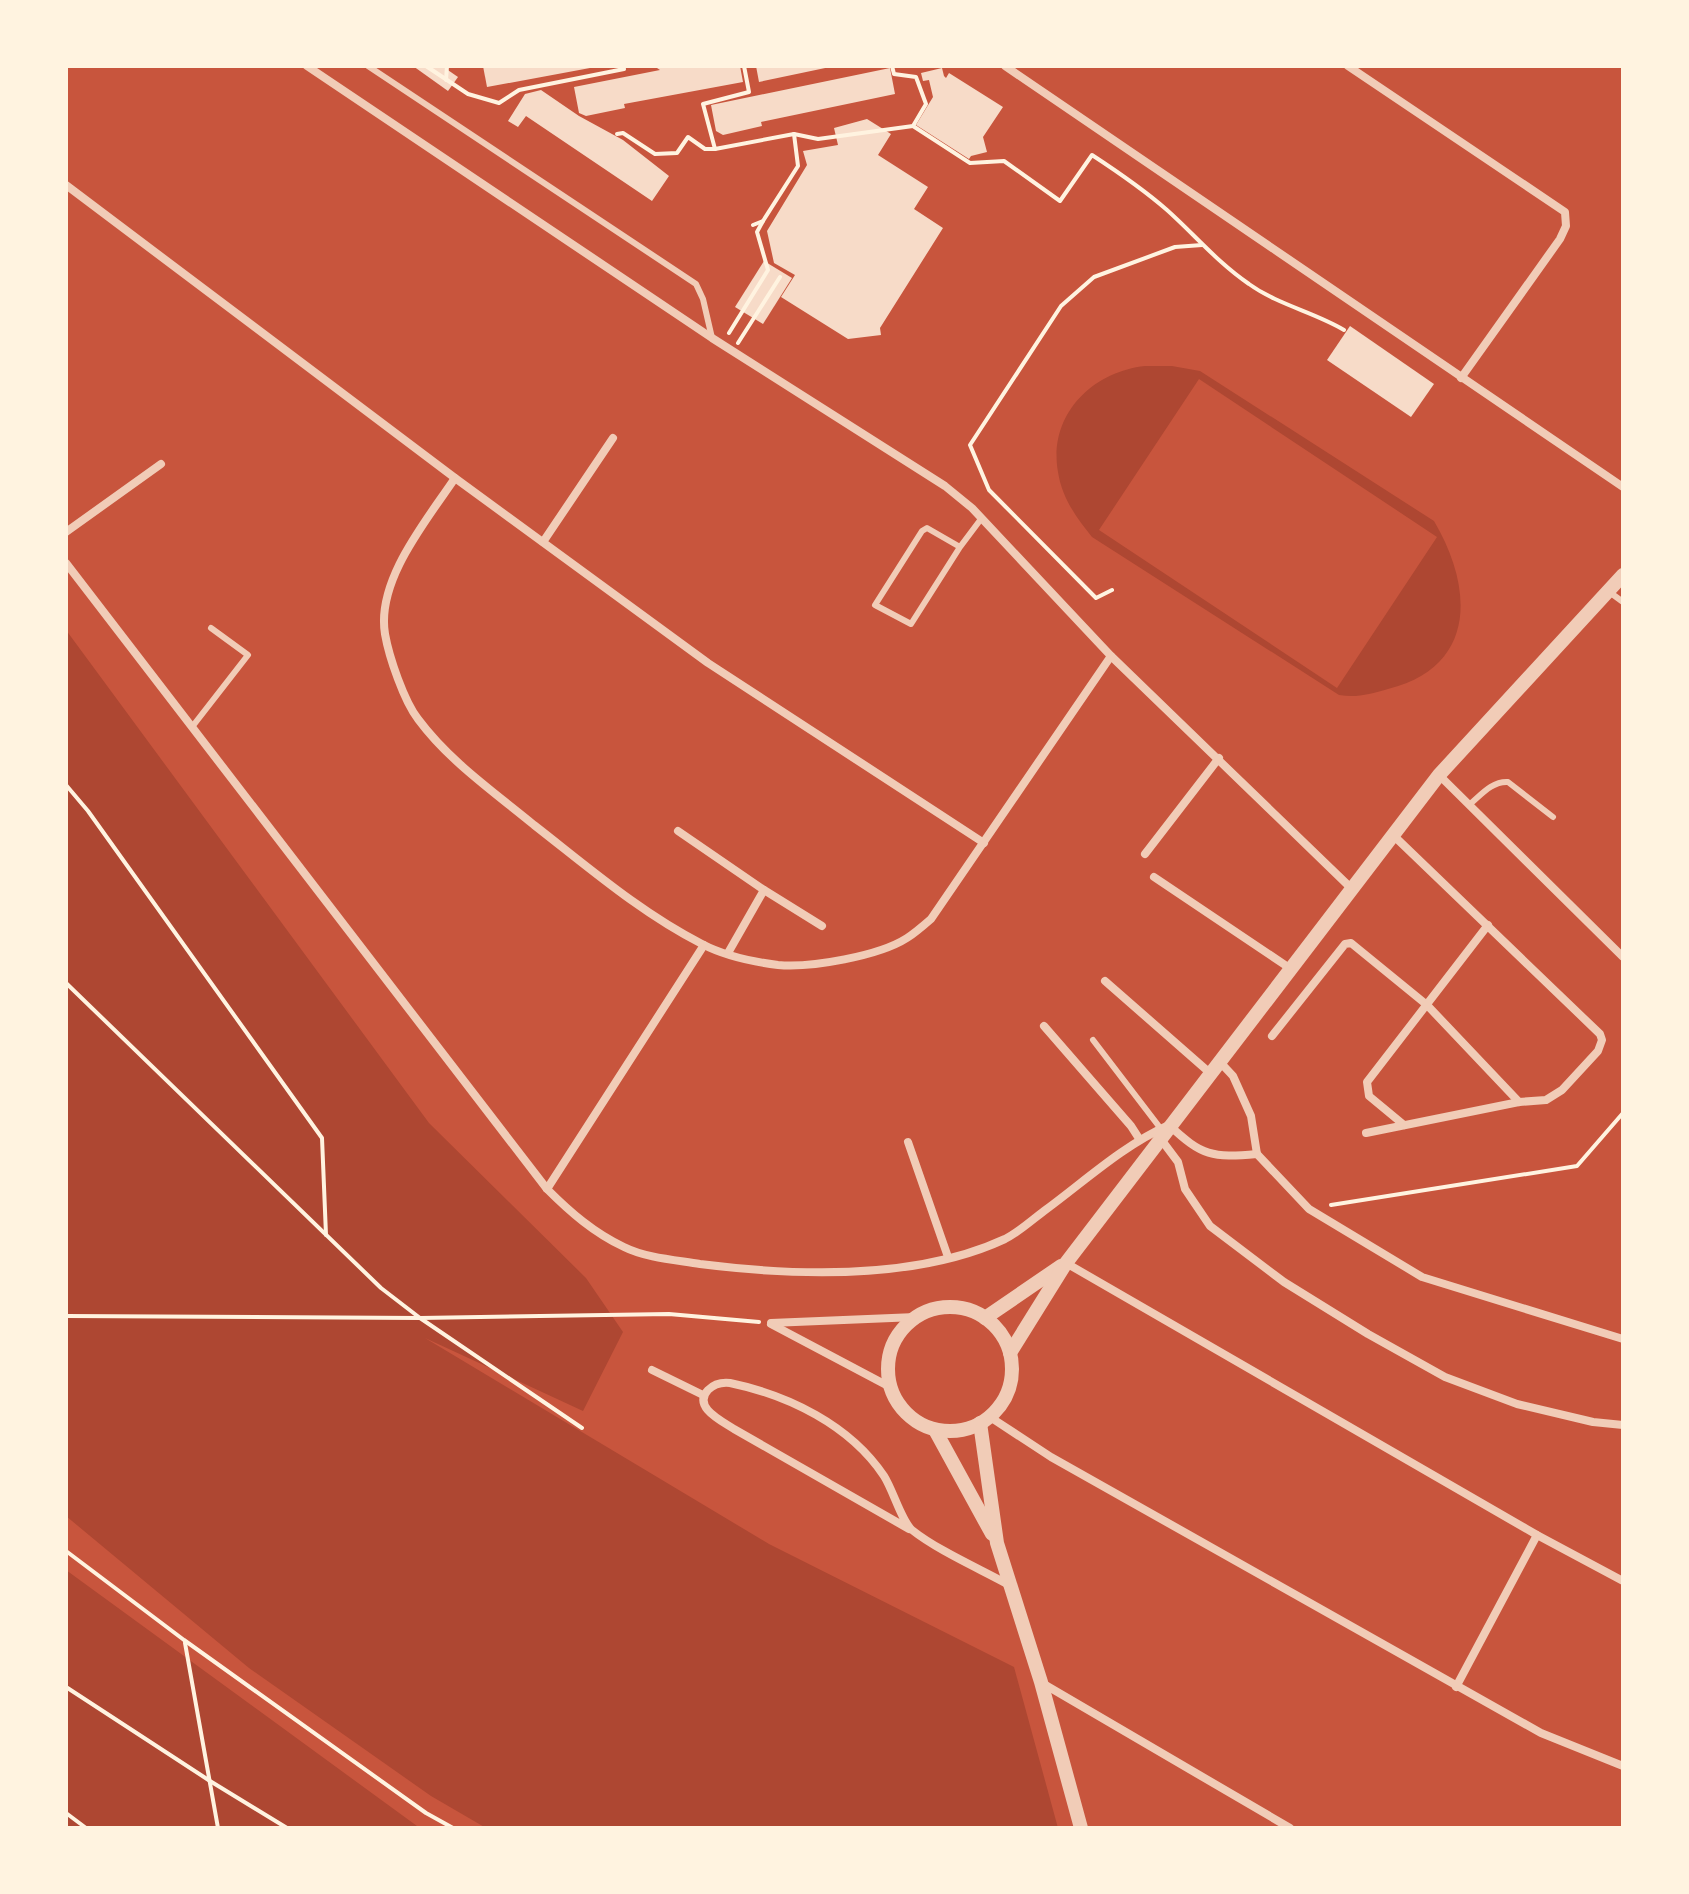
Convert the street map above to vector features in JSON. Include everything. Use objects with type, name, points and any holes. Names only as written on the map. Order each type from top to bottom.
[{"type":"street","points":[[307,66],[712,338],[945,486],[981,519],[1111,656],[1353,890]]},
{"type":"street","points":[[1005,66],[1623,487]]},
{"type":"street","points":[[1348,66],[1565,212],[1566,226],[1560,239],[1461,378]]},
{"type":"street","points":[[66,185],[455,478],[708,663],[984,843]]},
{"type":"street","points":[[543,542],[613,438]]},
{"type":"street","points":[[66,532],[161,464]]},
{"type":"street","points":[[455,478],[402,556],[388,592],[385,633],[416,718],[465,769],[638,905],[704,945],[728,953],[776,965],[801,965],[876,953],[906,939],[931,919],[1111,656]]},
{"type":"street","points":[[66,563],[547,1189],[580,1220],[626,1248],[675,1260],[750,1270],[812,1273],[921,1263],[973,1252],[1008,1238],[1140,1140],[1163,1131],[1189,1145],[1225,1157],[1257,1154]]},
{"type":"street","points":[[1010,1353],[1066,1263],[1163,1131],[1353,890],[1439,775],[1623,575]]},
{"type":"street","points":[[1145,854],[1219,758]]},
{"type":"street","points":[[1439,775],[1623,957]]},
{"type":"street","points":[[678,831],[822,926]]},
{"type":"street","points":[[1366,1133],[1519,1102],[1546,1100],[1556,1096],[1598,1051],[1602,1040],[1600,1034],[1393,835]]},
{"type":"street","points":[[1154,877],[1291,969]]},
{"type":"street","points":[[728,953],[764,890]]},
{"type":"street","points":[[1404,1125],[1369,1096],[1367,1082],[1488,925]]},
{"type":"street","points":[[1272,1036],[1345,944],[1355,945],[1427,1005],[1519,1102]]},
{"type":"street","points":[[547,1189],[704,945]]},
{"type":"street","points":[[1105,981],[1215,1067],[1233,1076],[1251,1116],[1257,1154],[1309,1209],[1422,1277],[1623,1339]]},
{"type":"street","points":[[1044,1026],[1140,1140]]},
{"type":"street","points":[[1163,1131],[1178,1162],[1185,1189],[1210,1226],[1284,1282],[1445,1377],[1517,1404],[1593,1422],[1623,1425]]},
{"type":"street","points":[[908,1142],[948,1257]]},
{"type":"street","points":[[985,1318],[1066,1263]]},
{"type":"street","points":[[1066,1263],[1537,1535],[1623,1581]]},
{"type":"street","points":[[958,1307],[985,1318],[1004,1339],[1010,1353],[1012,1370],[1002,1404],[985,1420],[950,1432],[920,1424],[896,1402],[887,1371],[889,1355],[904,1327],[929,1310],[958,1307]]},
{"type":"street","points":[[771,1323],[916,1317]]},
{"type":"street","points":[[771,1323],[890,1387]]},
{"type":"street","points":[[652,1370],[703,1395]]},
{"type":"street","points":[[909,1529],[878,1468],[834,1426],[776,1396],[740,1385],[723,1382],[711,1386],[703,1395],[707,1410],[734,1429],[909,1529],[1010,1586]]},
{"type":"street","points":[[985,1420],[997,1543],[1041,1682],[1081,1828]]},
{"type":"street","points":[[985,1420],[1456,1687],[1541,1733],[1623,1766]]},
{"type":"street","points":[[935,1430],[997,1543]]},
{"type":"street","points":[[1456,1687],[1537,1535]]},
{"type":"street","points":[[1041,1682],[1290,1828]]},
{"type":"lane","points":[[368,66],[696,284],[703,299],[712,338]]},
{"type":"lane","points":[[960,547],[927,528],[922,531],[875,605],[911,624],[981,519]]},
{"type":"lane","points":[[1608,591],[1623,602]]},
{"type":"lane","points":[[192,727],[248,655],[211,628]]},
{"type":"lane","points":[[1469,805],[1496,783],[1503,781],[1553,817]]},
{"type":"lane","points":[[1093,1040],[1163,1131]]},
{"type":"path","points":[[426,66],[468,94],[499,103],[519,90],[624,69]]},
{"type":"path","points":[[446,80],[447,66]]},
{"type":"path","points":[[715,149],[703,104],[749,92],[744,66]]},
{"type":"path","points":[[892,66],[894,74],[916,77],[926,104],[913,126]]},
{"type":"path","points":[[617,134],[623,133],[655,154],[677,153],[688,137],[705,149],[715,149],[794,134],[818,139],[913,126],[970,163],[1004,161],[1060,201],[1092,155],[1131,181],[1252,286],[1344,330]]},
{"type":"path","points":[[722,344],[768,270],[757,232],[798,166],[794,134]]},
{"type":"path","points":[[753,225],[763,221]]},
{"type":"path","points":[[1112,590],[1096,598],[989,490],[970,445],[1061,306],[1094,277],[1175,247],[1202,245]]},
{"type":"path","points":[[733,351],[780,277]]},
{"type":"path","points":[[66,785],[88,811],[322,1138],[326,1236]]},
{"type":"path","points":[[66,983],[381,1288],[582,1428]]},
{"type":"path","points":[[1309,1209],[1577,1166],[1623,1113]]},
{"type":"path","points":[[66,1316],[420,1318],[669,1314],[771,1323]]},
{"type":"path","points":[[66,1551],[184,1640],[426,1813],[453,1828]]},
{"type":"path","points":[[184,1640],[218,1828]]},
{"type":"path","points":[[66,1687],[287,1828]]},
{"type":"path","points":[[66,1813],[86,1828]]},
{"type":"shaded area","points":[[1172,366],[1200,371],[1434,521],[1456,572],[1460,597],[1459,621],[1452,643],[1439,662],[1417,678],[1388,689],[1358,696],[1339,695],[1092,537],[1070,507],[1060,481],[1057,452],[1060,433],[1067,415],[1091,387],[1125,370]],"holes":[[[1199,379],[1437,537],[1337,688],[1099,530]]]},
{"type":"shaded area","points":[[66,630],[429,1123],[586,1278],[623,1332],[583,1411],[425,1338],[769,1544],[1014,1667],[1058,1828],[486,1828],[431,1796],[249,1668],[66,1516]]},
{"type":"shaded area","points":[[66,1570],[417,1826],[421,1828],[66,1828]]},
{"type":"building","points":[[413,66],[442,66],[458,77],[448,91]]},
{"type":"building","points":[[483,66],[590,66],[590,68],[487,87]]},
{"type":"building","points":[[654,66],[740,66],[743,82],[624,104],[625,108],[586,116],[579,113],[574,87],[660,70]]},
{"type":"building","points":[[756,66],[830,66],[830,67],[759,82]]},
{"type":"building","points":[[890,68],[895,94],[761,122],[762,126],[723,135],[716,131],[711,105]]},
{"type":"building","points":[[942,68],[946,78],[949,73],[1003,107],[983,137],[987,152],[969,159],[916,125],[933,97],[929,80],[923,81],[921,73]]},
{"type":"building","points":[[541,90],[579,116],[623,140],[669,176],[652,201],[526,116],[518,127],[508,121],[525,94]]},
{"type":"building","points":[[867,119],[891,134],[878,155],[928,187],[914,209],[943,228],[880,328],[881,335],[848,339],[781,297],[795,275],[774,263],[767,231],[807,165],[803,151],[838,145],[834,128]]},
{"type":"building","points":[[764,261],[792,278],[763,324],[735,307]]},
{"type":"building","points":[[1350,326],[1434,384],[1411,417],[1327,360]]}]
